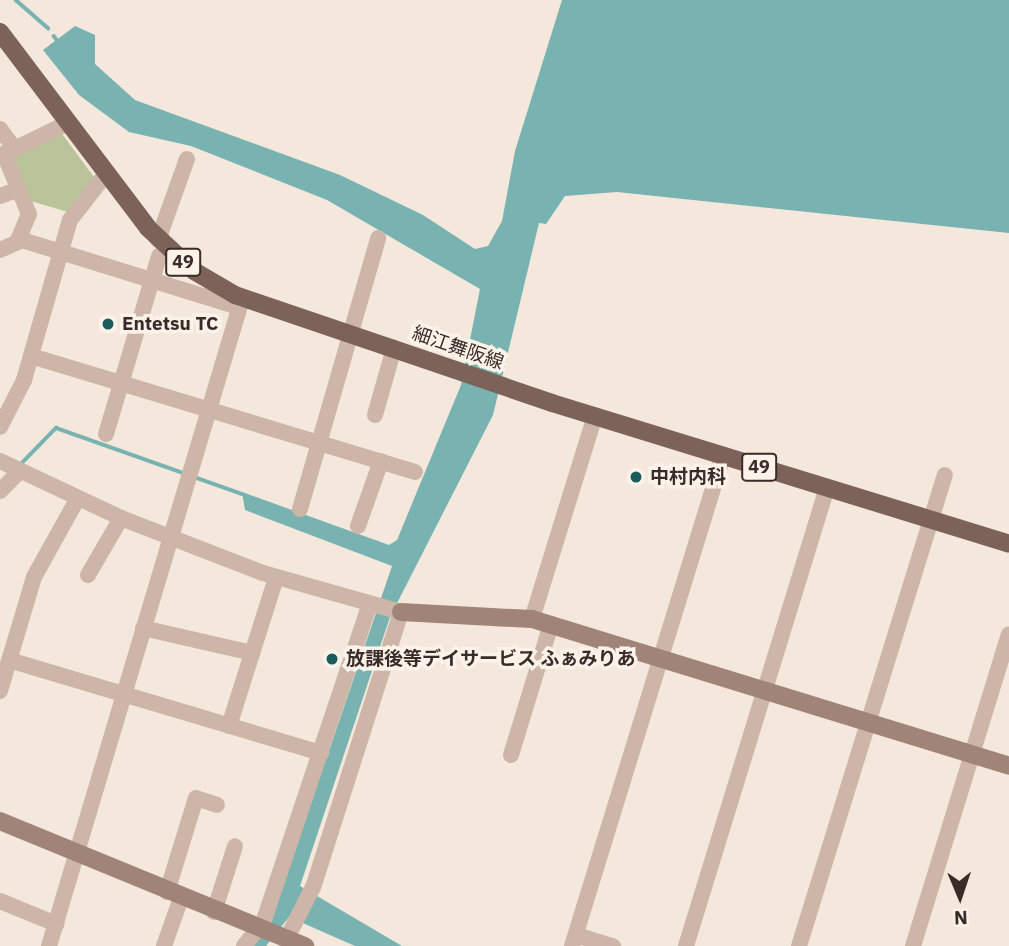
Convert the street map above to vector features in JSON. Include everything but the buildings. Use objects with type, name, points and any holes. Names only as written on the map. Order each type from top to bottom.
[{"type":"main road","name":"細江舞阪線","points":[[0,32],[159,248],[240,303],[394,348],[595,416],[1009,544]]},
{"type":"street","points":[[6,153],[68,123]]},
{"type":"street","points":[[0,130],[29,214],[18,240],[0,250]]},
{"type":"street","points":[[106,434],[187,159]]},
{"type":"street","points":[[0,426],[32,356],[60,252],[76,209],[106,174]]},
{"type":"street","points":[[0,196],[19,189]]},
{"type":"street","points":[[300,509],[378,238]]},
{"type":"street","points":[[18,240],[151,280],[240,303],[49,946]]},
{"type":"street","points":[[375,415],[394,348]]},
{"type":"street","points":[[32,356],[415,472]]},
{"type":"street","points":[[532,619],[595,416]]},
{"type":"street","points":[[613,946],[574,940],[723,456]]},
{"type":"street","points":[[0,461],[121,518],[276,578],[399,611],[532,619],[1009,766]]},
{"type":"street","points":[[358,526],[381,461]]},
{"type":"street","points":[[0,492],[19,472]]},
{"type":"street","points":[[799,946],[945,475]]},
{"type":"street","points":[[686,946],[827,488]]},
{"type":"street","points":[[0,691],[34,577],[78,498]]},
{"type":"street","points":[[88,575],[121,518]]},
{"type":"street","points":[[229,726],[276,578]]},
{"type":"street","points":[[276,934],[321,753],[373,605]]},
{"type":"street","points":[[244,946],[276,934],[312,891],[399,611]]},
{"type":"street","points":[[510,755],[551,624]]},
{"type":"street","points":[[143,628],[252,653]]},
{"type":"street","points":[[913,946],[1009,634]]},
{"type":"street","points":[[9,660],[321,753]]},
{"type":"street","points":[[164,946],[196,798],[217,805]]},
{"type":"street","points":[[0,821],[214,912],[305,946]]},
{"type":"street","points":[[214,912],[235,846]]},
{"type":"street","points":[[0,901],[56,924]]},
{"type":"green space","points":[[60,131],[94,177],[68,212],[27,200],[9,156]]},
{"type":"water","points":[[562,0],[1009,0],[1009,233],[617,192],[565,196],[546,224],[539,223],[493,415],[390,617],[300,886],[402,946],[355,946],[289,917],[266,946],[250,946],[329,751],[392,566],[245,510],[242,492],[389,545],[397,540],[461,385],[480,289],[327,200],[191,146],[129,132],[79,95],[43,50],[75,26],[95,35],[95,64],[135,100],[340,175],[423,215],[475,249],[488,246],[502,221],[515,151]]},
{"type":"waterway","points":[[16,0],[48,28]]},
{"type":"waterway","points":[[54,36],[57,40]]},
{"type":"waterway","points":[[22,463],[56,428],[183,473]]},
{"type":"waterway","points":[[194,477],[245,495]]},
{"type":"place","name":"Entetsu TC","points":[[108,324]]},
{"type":"place","name":"中村内科","points":[[636,477]]},
{"type":"place","name":"放課後等デイサービス ふぁみりあ","points":[[332,659]]}]
